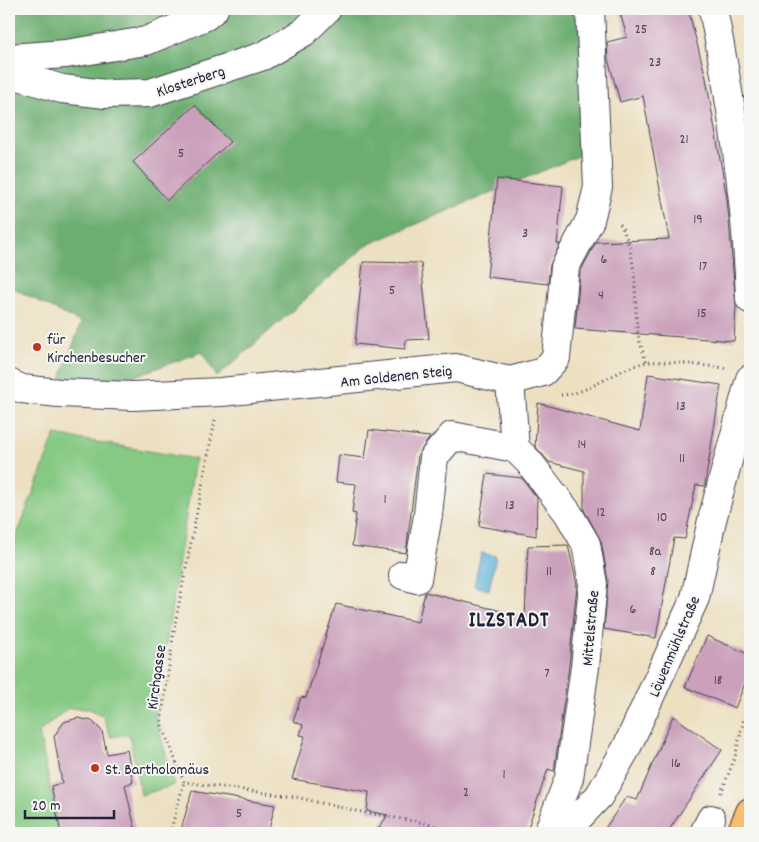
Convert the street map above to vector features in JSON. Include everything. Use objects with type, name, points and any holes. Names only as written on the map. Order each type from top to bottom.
[{"type":"main road","points":[[741,833],[750,812]]},
{"type":"street","points":[[9,58],[66,54],[146,41],[206,16],[214,9]]},
{"type":"street","name":"Klosterberg","points":[[9,72],[62,89],[106,94],[150,93],[263,56],[304,32],[327,9]]},
{"type":"street","name":"Am Goldenen Steig","points":[[15,386],[59,393],[133,396],[221,392],[456,368],[510,381],[543,372],[556,358],[565,267],[590,220],[598,187],[590,9]]},
{"type":"street","points":[[712,9],[733,111],[748,243],[750,299]]},
{"type":"street","name":"Löwenmühlstraße","points":[[564,833],[598,796],[626,750],[695,598],[740,373]]},
{"type":"street","points":[[403,575],[416,579],[428,515],[434,457],[452,436],[515,448],[510,381]]},
{"type":"street","name":"Mittelstraße","points":[[515,448],[529,462],[568,513],[586,544],[593,584],[584,676],[570,769],[548,833]]},
{"type":"path","points":[[598,187],[629,240],[634,265],[637,330],[646,362]]},
{"type":"path","points":[[555,394],[563,396],[590,387],[624,369],[646,362],[740,373]]},
{"type":"path","name":"Kirchgasse","points":[[184,782],[161,723],[175,624],[221,392]]},
{"type":"path","points":[[708,826],[735,758],[750,693]]},
{"type":"path","points":[[170,833],[184,782],[296,797],[356,811],[430,824],[452,833]]},
{"type":"green space","points":[[9,9],[586,9],[597,148],[367,245],[217,377],[202,352],[115,383],[61,378],[81,323],[9,286]]},
{"type":"green space","points":[[55,435],[195,459],[155,714],[174,785],[141,795],[129,734],[111,737],[103,716],[90,709],[68,708],[39,732],[59,833],[9,833],[9,556]]},
{"type":"water","points":[[481,553],[496,556],[489,590],[474,586]]},
{"type":"building","points":[[619,9],[688,9],[706,78],[727,199],[736,306],[734,341],[575,329],[580,272],[596,242],[669,239],[643,96],[620,102],[608,59],[607,42],[627,37]]},
{"type":"building","points":[[195,105],[230,142],[167,200],[133,162]]},
{"type":"building","points":[[497,179],[563,186],[557,244],[560,244],[550,265],[548,284],[487,277]]},
{"type":"building","points":[[363,262],[421,263],[429,339],[406,340],[405,349],[355,344]]},
{"type":"building","points":[[648,374],[721,385],[705,486],[696,485],[685,539],[674,538],[656,638],[604,629],[608,581],[601,541],[584,510],[584,471],[549,462],[535,446],[538,403],[640,431]]},
{"type":"building","points":[[369,430],[430,437],[418,455],[406,553],[352,546],[356,514],[352,513],[356,484],[336,482],[339,455],[365,458]]},
{"type":"building","points":[[487,474],[522,478],[537,498],[536,536],[479,526]]},
{"type":"building","points":[[568,545],[577,585],[569,665],[554,771],[548,769],[526,833],[375,833],[388,815],[367,811],[369,792],[292,779],[305,736],[300,735],[303,725],[293,721],[301,697],[306,698],[336,604],[418,622],[425,592],[525,617],[528,546]]},
{"type":"building","points":[[707,636],[750,655],[750,671],[735,708],[685,687]]},
{"type":"building","points":[[673,716],[722,750],[667,833],[602,833],[626,797],[637,800]]},
{"type":"building","name":"St. Bartholomäus","points":[[78,718],[92,721],[102,731],[107,754],[127,750],[133,782],[125,785],[136,833],[61,833],[51,786],[62,783],[54,736],[64,722]]},
{"type":"building","points":[[192,791],[275,805],[268,833],[180,833]]},
{"type":"place","name":"für Kirchenbesucher","points":[[37,347]]},
{"type":"place","name":"St. Bartholomäus","points":[[95,768]]},
{"type":"district","name":"ILZSTADT","points":[[509,619]]}]
